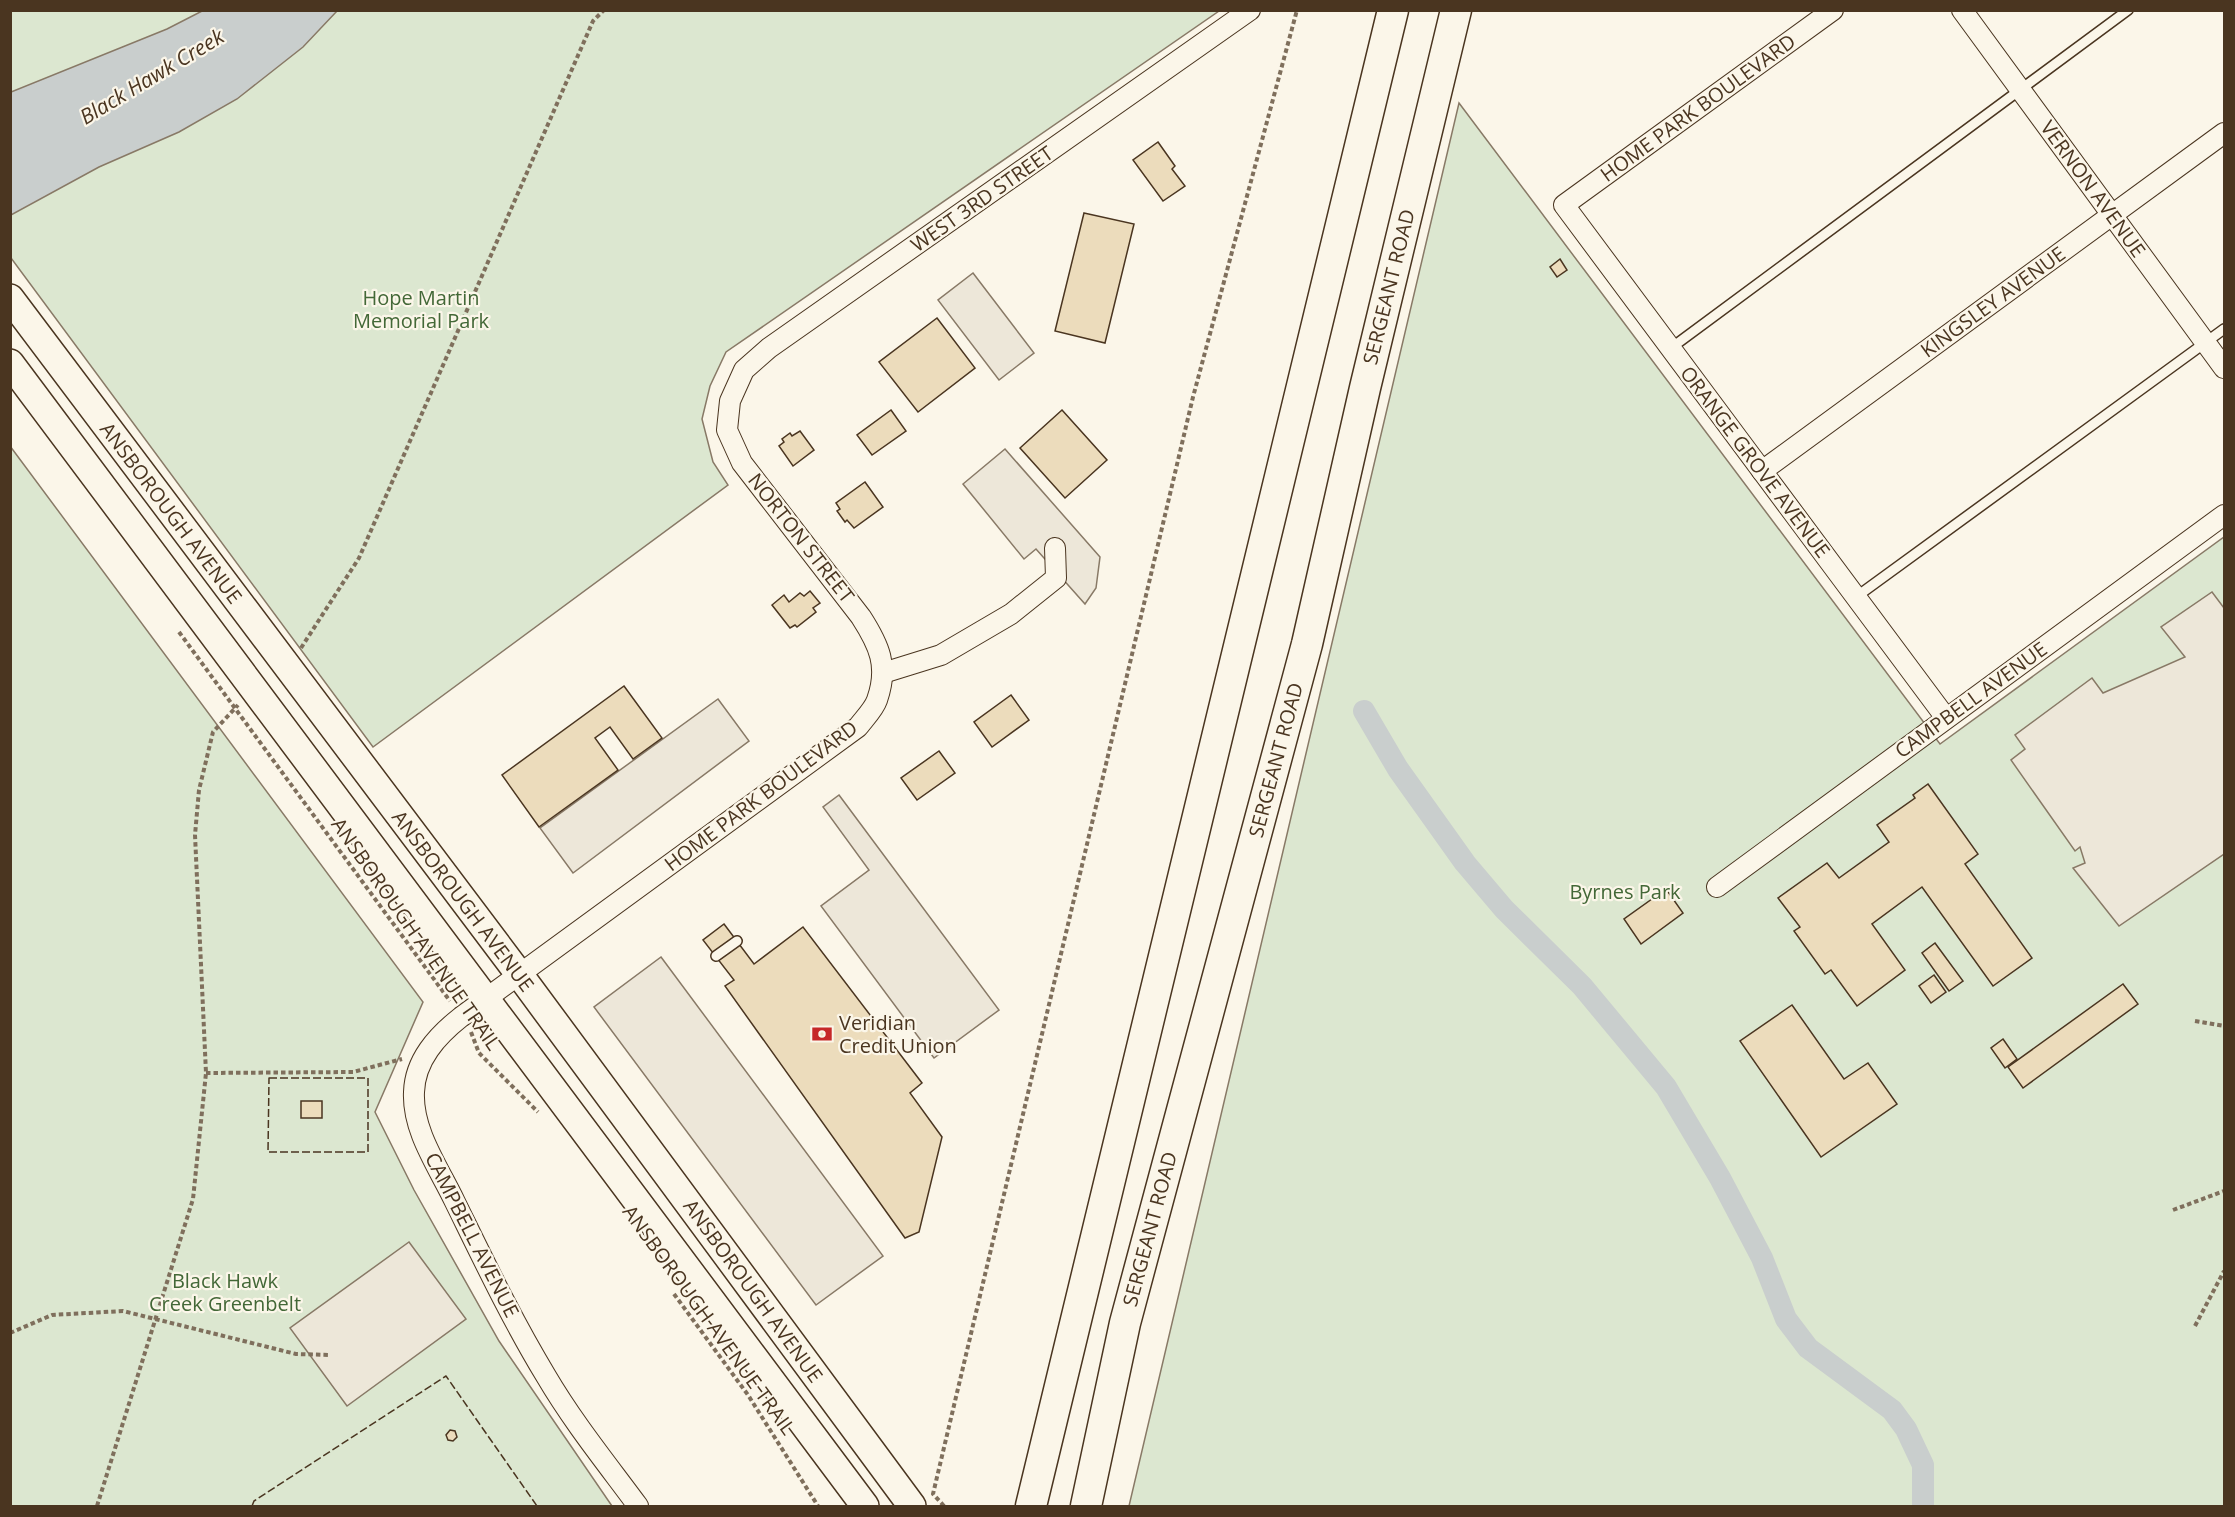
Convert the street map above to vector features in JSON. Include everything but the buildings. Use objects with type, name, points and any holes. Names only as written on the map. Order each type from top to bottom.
[{"type":"main road","points":[[1031,1506],[1393,10]]},
{"type":"main road","name":"SERGEANT ROAD","points":[[1086,1506],[1125,1323],[1307,644],[1365,388],[1456,10]]},
{"type":"main road","name":"ANSBOROUGH AVENUE","points":[[10,298],[519,974],[912,1506]]},
{"type":"main road","name":"ANSBOROUGH AVENUE","points":[[10,363],[865,1506]]},
{"type":"street","name":"WEST 3RD STREET","points":[[730,401],[744,370],[769,348],[1250,10]]},
{"type":"street","name":"HOME PARK BOULEVARD","points":[[1564,205],[1833,10]]},
{"type":"street","name":"VERNON AVENUE","points":[[1962,10],[2224,368]]},
{"type":"street","name":"KINGSLEY AVENUE","points":[[1762,471],[2224,133]]},
{"type":"street","name":"ORANGE GROVE AVENUE","points":[[1564,205],[1946,718]]},
{"type":"street","name":"NORTON STREET","points":[[730,401],[727,430],[742,463],[861,617],[878,644],[883,673]]},
{"type":"street","name":"CAMPBELL AVENUE","points":[[1717,887],[2224,515]]},
{"type":"street","points":[[883,673],[941,655],[1011,614],[1056,578],[1055,548]]},
{"type":"street","name":"HOME PARK BOULEVARD","points":[[519,974],[858,727],[877,702],[883,673]]},
{"type":"street","name":"CAMPBELL AVENUE","points":[[519,974],[437,1037],[426,1053],[418,1072],[414,1091],[419,1127],[501,1295],[546,1377],[568,1411],[638,1506]]},
{"type":"lane","points":[[1671,348],[2128,10]]},
{"type":"lane","points":[[1856,597],[2224,329]]},
{"type":"lane","points":[[716,957],[736,940]]},
{"type":"path","points":[[944,1506],[933,1494],[1193,397],[1297,10]]},
{"type":"path","name":"ANSBOROUGH AVENUE TRAIL","points":[[172,623],[435,978],[474,1037],[479,1053],[546,1120]]},
{"type":"path","points":[[2195,1021],[2224,1026]]},
{"type":"path","points":[[206,1073],[353,1072],[426,1053]]},
{"type":"path","points":[[2173,1210],[2224,1191]]},
{"type":"path","points":[[2195,1326],[2224,1271]]},
{"type":"path","name":"ANSBOROUGH AVENUE TRAIL","points":[[671,1291],[748,1395],[818,1506]]},
{"type":"path","points":[[10,1333],[52,1315],[123,1311],[296,1354],[330,1355]]},
{"type":"green space","name":"Hope Martin Memorial Park","points":[[10,11],[1219,11],[726,352],[710,386],[702,419],[713,462],[728,485],[373,747],[11,258]]},
{"type":"green space","name":"Byrnes Park","points":[[1459,103],[1940,744],[2224,537],[2224,1506],[1129,1506]]},
{"type":"green space","name":"Black Hawk Creek Greenbelt","points":[[10,446],[423,1002],[375,1112],[414,1190],[499,1341],[612,1506],[11,1506]]},
{"type":"shaded area","points":[[973,273],[1034,353],[999,380],[938,300]]},
{"type":"shaded area","points":[[1005,449],[1100,557],[1096,588],[1085,604],[1036,549],[1024,559],[963,484]]},
{"type":"shaded area","points":[[2212,592],[2224,608],[2224,854],[2119,926],[2073,868],[2085,863],[2080,847],[2075,851],[2011,760],[2025,749],[2015,735],[2092,678],[2103,693],[2185,657],[2161,627]]},
{"type":"shaded area","points":[[718,699],[749,741],[573,873],[540,828]]},
{"type":"shaded area","points":[[839,795],[999,1010],[934,1058],[821,906],[869,870],[823,807]]},
{"type":"shaded area","points":[[661,957],[883,1256],[816,1305],[594,1007]]},
{"type":"shaded area","points":[[409,1242],[466,1319],[347,1406],[290,1328]]},
{"type":"water","name":"Black Hawk Creek","points":[[204,10],[337,11],[303,47],[237,99],[179,132],[99,167],[11,215],[11,92],[167,29]]},
{"type":"waterway","points":[[1364,711],[1398,769],[1465,863],[1504,909],[1582,986],[1666,1087],[1720,1178],[1762,1258],[1786,1319],[1808,1348],[1892,1410],[1906,1429],[1923,1465],[1923,1506]]},
{"type":"fence","points":[[269,1078],[368,1078],[368,1152],[268,1152],[269,1078]]},
{"type":"fence","points":[[252,1506],[254,1501],[446,1376],[537,1506]]},
{"type":"place","name":"Veridian Credit Union","points":[[822,1034]]}]
